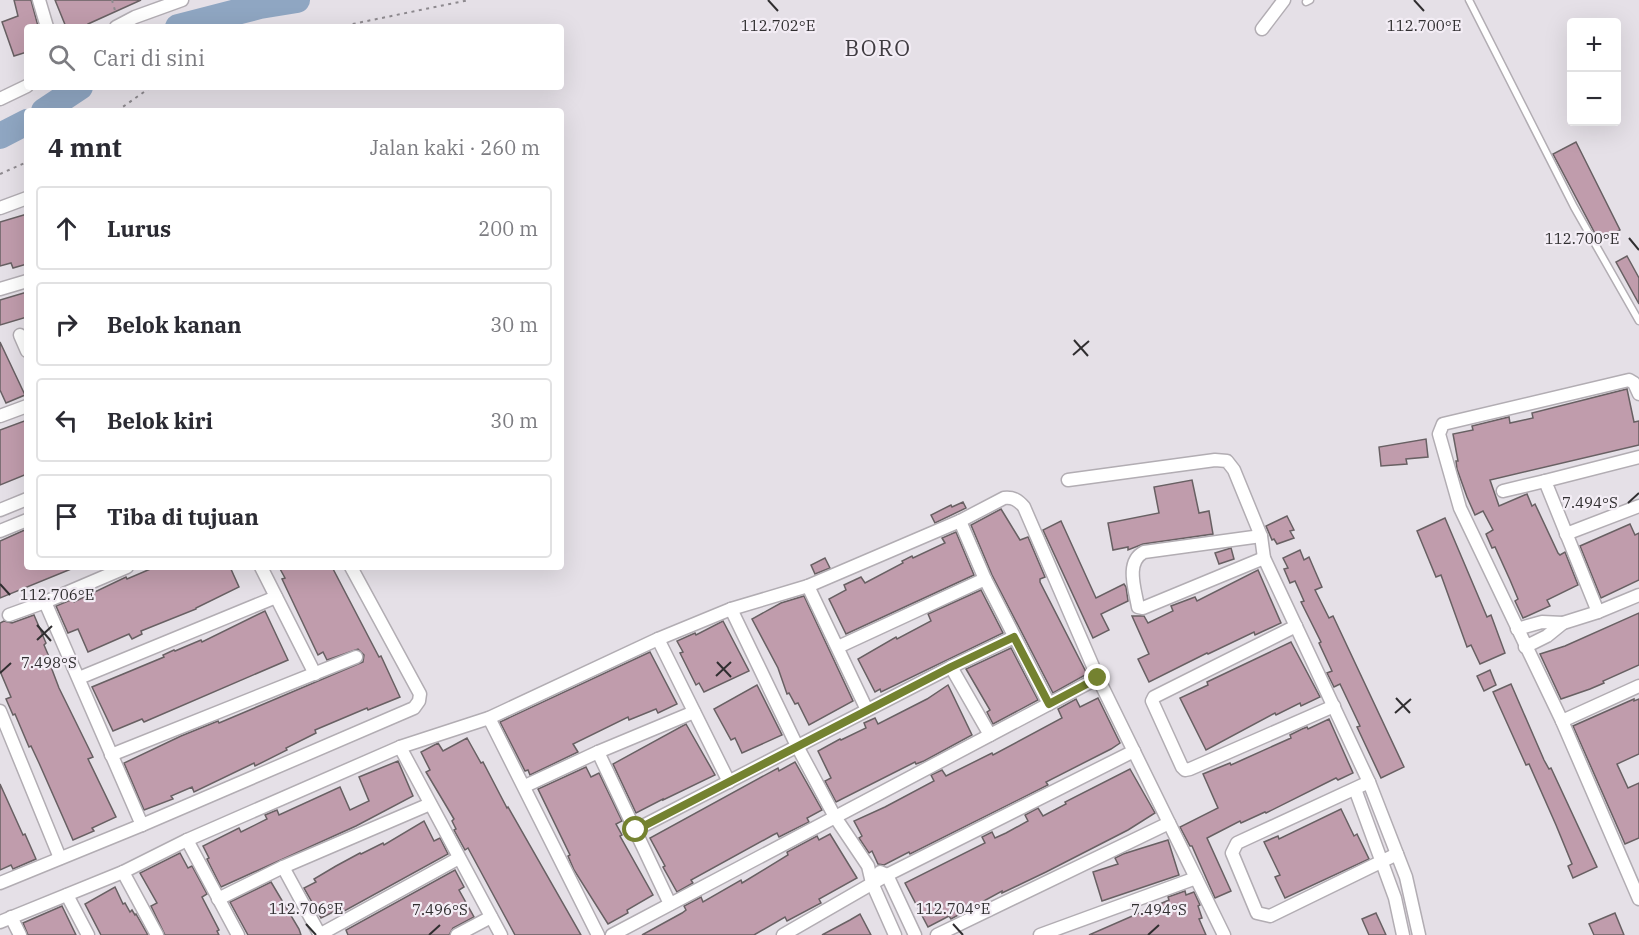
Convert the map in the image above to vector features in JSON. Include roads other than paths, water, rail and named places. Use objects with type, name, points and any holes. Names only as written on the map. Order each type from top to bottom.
[{"type":"street","points":[[39,0],[46,24]]},
{"type":"street","points":[[122,24],[182,0]]},
{"type":"street","points":[[1262,29],[1284,0]]},
{"type":"street","points":[[0,99],[24,87]]},
{"type":"street","points":[[0,208],[24,199]]},
{"type":"street","points":[[0,289],[24,282]]},
{"type":"street","points":[[20,335],[24,344]]},
{"type":"street","points":[[1639,394],[1634,383],[1629,380],[1443,424],[1439,434],[1460,508],[1634,872],[1639,899]]},
{"type":"street","points":[[0,416],[24,407]]},
{"type":"street","points":[[1503,491],[1639,457]]},
{"type":"street","points":[[1068,480],[1224,460],[1229,462],[1261,536],[1264,558],[1369,782],[1406,877],[1419,935]]},
{"type":"street","points":[[1545,481],[1598,612]]},
{"type":"street","points":[[20,935],[5,920],[123,872],[187,840],[400,747],[489,718],[658,639],[731,609],[808,586],[960,521],[1004,498],[1014,498],[1020,502],[1098,678],[1224,935]]},
{"type":"street","points":[[0,510],[24,500]]},
{"type":"street","points":[[1566,534],[1639,506]]},
{"type":"street","points":[[0,531],[24,521]]},
{"type":"street","points":[[960,521],[985,579],[1049,704]]},
{"type":"street","points":[[1261,536],[1144,552],[1138,555],[1132,568],[1138,607],[1143,608],[1264,558]]},
{"type":"street","points":[[9,615],[120,570]]},
{"type":"street","points":[[262,570],[315,674]]},
{"type":"street","points":[[0,883],[142,825],[414,708],[419,701],[420,694],[353,570]]},
{"type":"street","points":[[838,647],[985,579]]},
{"type":"street","points":[[808,586],[867,710]]},
{"type":"street","points":[[1517,629],[1542,622],[1563,623],[1639,595]]},
{"type":"street","points":[[79,678],[276,597]]},
{"type":"street","points":[[45,602],[142,825]]},
{"type":"street","points":[[731,609],[835,817],[868,866],[872,883],[895,935]]},
{"type":"street","points":[[1525,647],[1547,636],[1563,623]]},
{"type":"street","points":[[1296,627],[1157,693],[1152,700],[1182,767],[1185,770],[1190,769],[1334,706]]},
{"type":"street","points":[[636,830],[951,667],[1014,637]]},
{"type":"street","points":[[658,639],[729,782]]},
{"type":"street","points":[[111,755],[356,657]]},
{"type":"street","points":[[951,667],[990,735]]},
{"type":"street","points":[[612,935],[1098,678]]},
{"type":"street","points":[[1562,721],[1639,686]]},
{"type":"street","points":[[0,711],[60,858]]},
{"type":"street","points":[[525,786],[694,711]]},
{"type":"street","points":[[489,718],[598,935]]},
{"type":"street","points":[[400,747],[501,935]]},
{"type":"street","points":[[783,935],[886,875],[1134,750]]},
{"type":"street","points":[[598,752],[670,904]]},
{"type":"street","points":[[1369,782],[1237,843],[1232,853],[1257,913],[1270,916],[1397,855]]},
{"type":"street","points":[[1355,789],[1395,898],[1403,935]]},
{"type":"street","points":[[219,899],[283,867],[430,804]]},
{"type":"street","points":[[937,935],[1169,823]]},
{"type":"street","points":[[187,840],[238,935]]},
{"type":"street","points":[[283,867],[320,935],[459,858]]},
{"type":"street","points":[[868,866],[886,875],[915,935]]},
{"type":"street","points":[[123,872],[157,935]]},
{"type":"street","points":[[1040,935],[1196,878]]},
{"type":"street","points":[[68,895],[88,935]]},
{"type":"street","points":[[457,935],[491,917]]},
{"type":"lane","points":[[1470,0],[1574,207],[1639,321]]},
{"type":"waterway","points":[[190,24],[260,6],[297,0]]},
{"type":"waterway","points":[[48,108],[76,90]]},
{"type":"waterway","points":[[0,136],[24,124]]},
{"type":"district","name":"BORO","points":[[878,48]]}]
